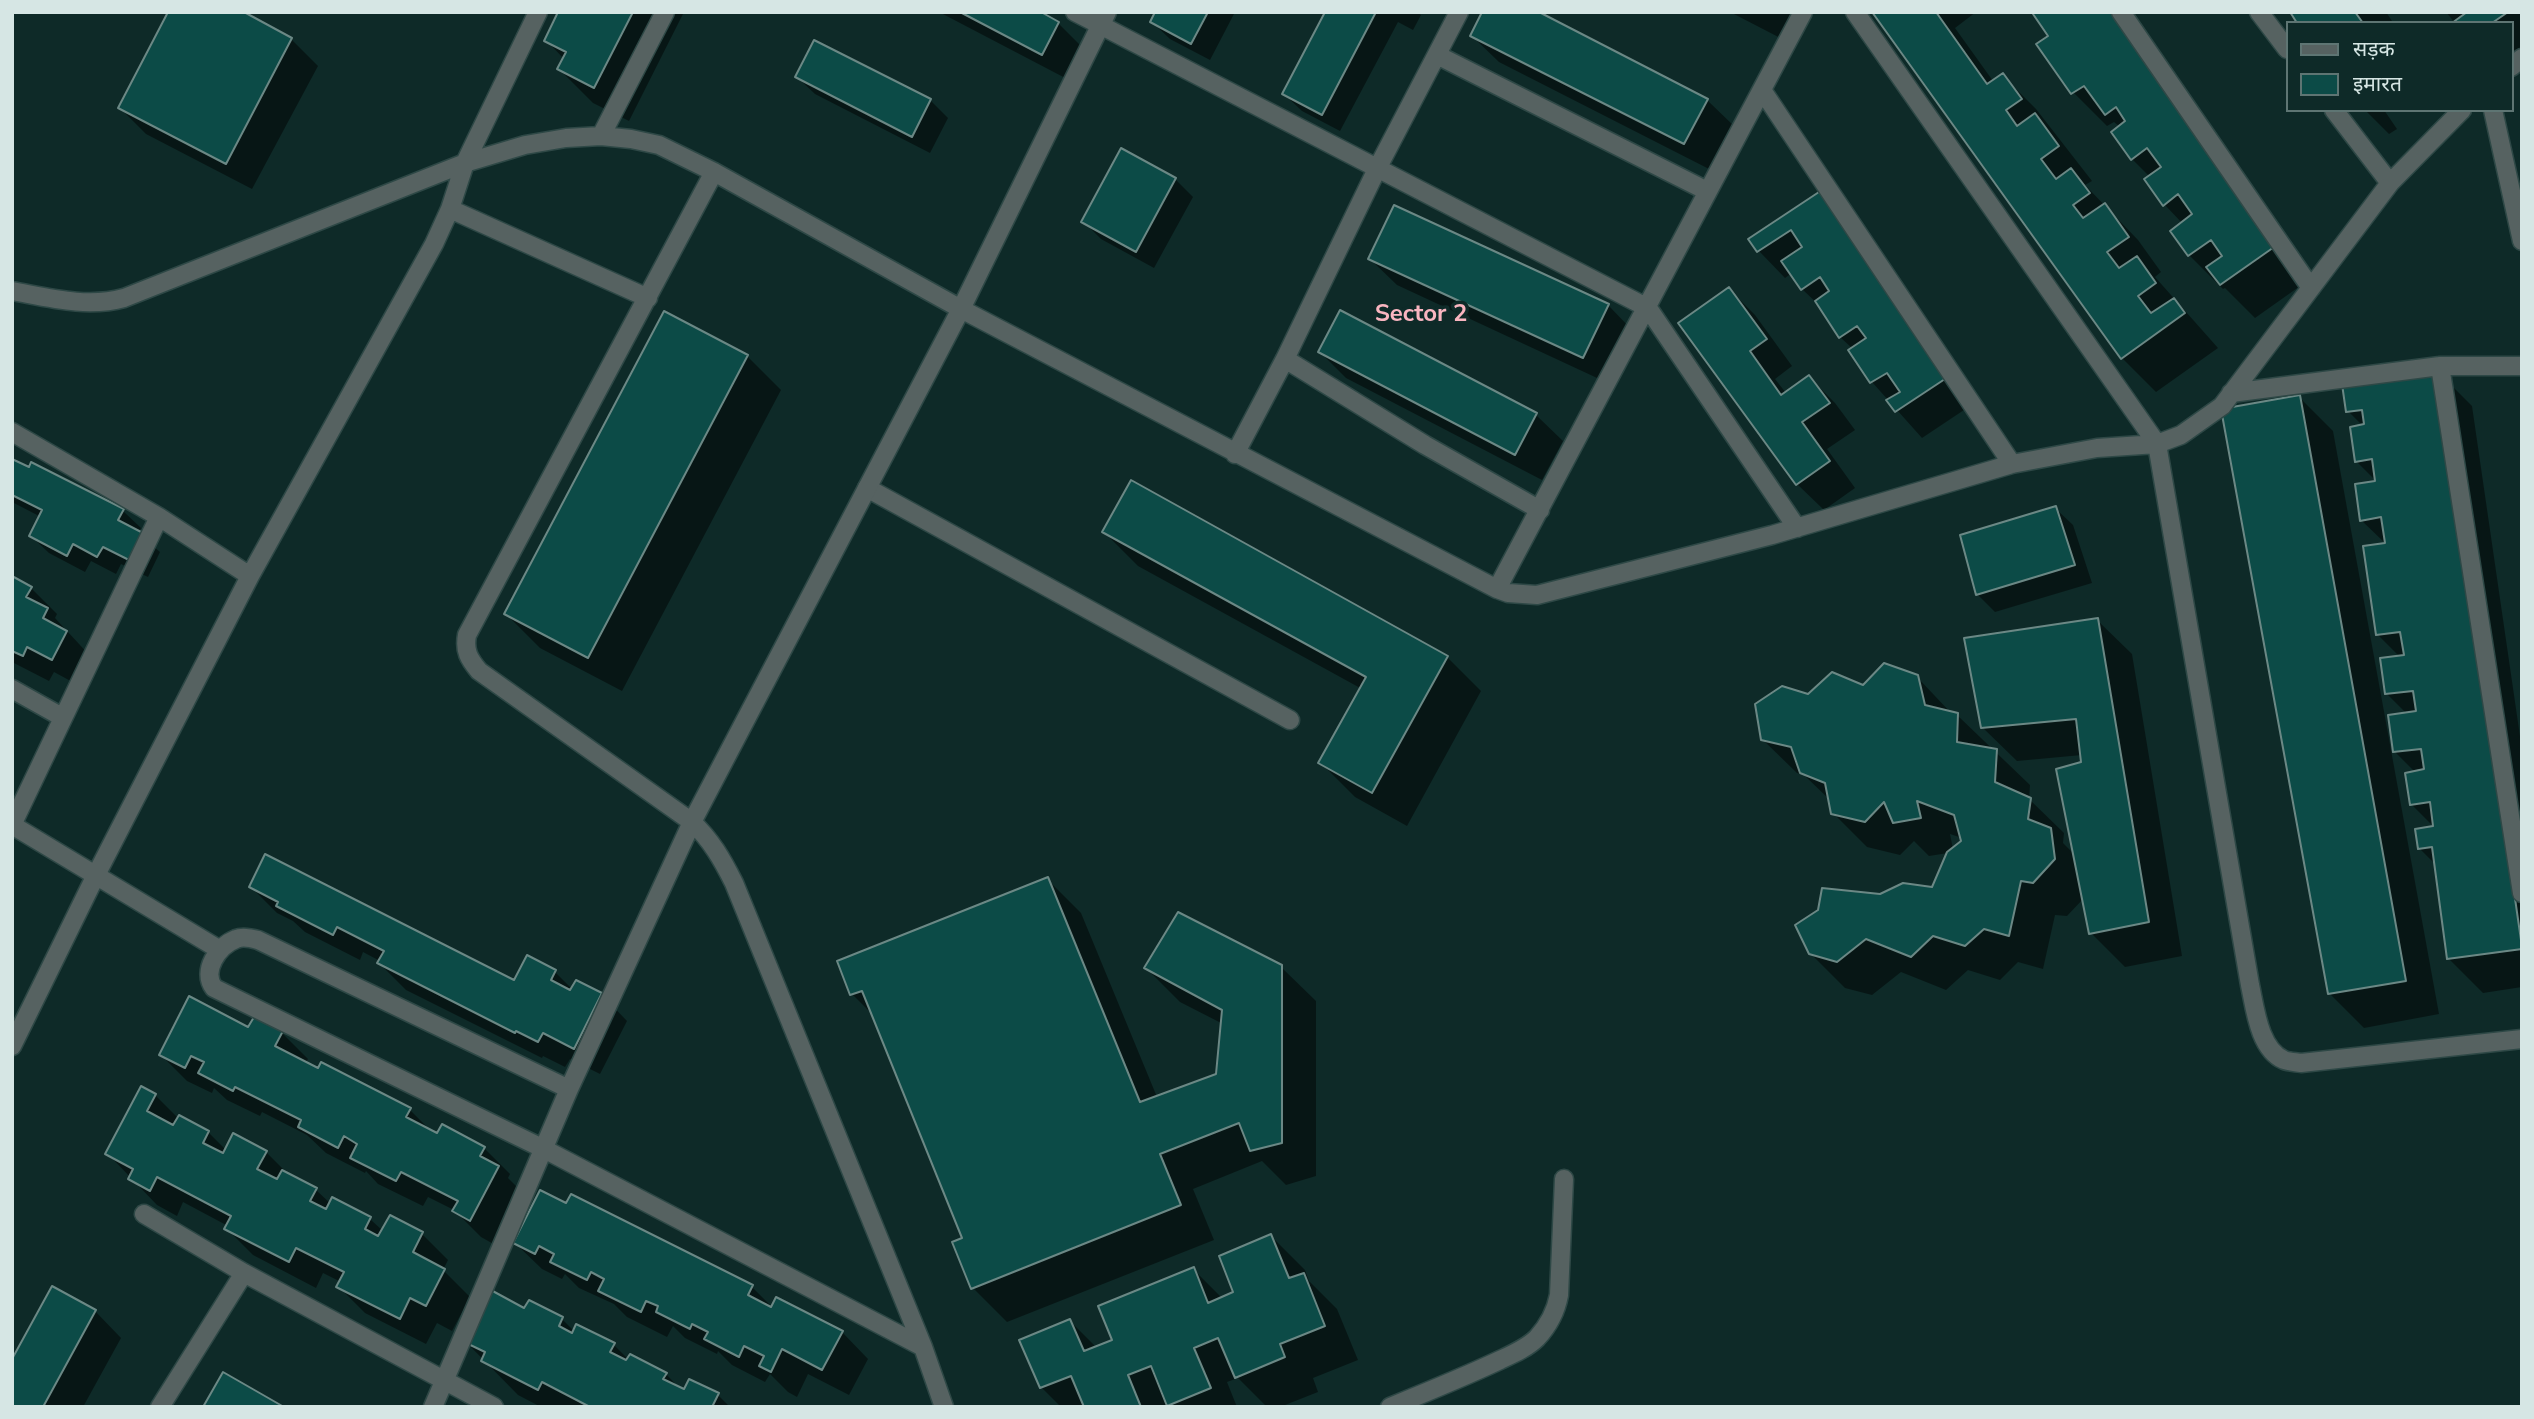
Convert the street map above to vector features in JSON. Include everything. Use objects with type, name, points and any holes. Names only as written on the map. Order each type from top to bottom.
[{"type":"street","points":[[12,1046],[96,875],[250,576],[434,244],[450,209],[465,163],[538,12]]},
{"type":"street","points":[[601,136],[665,12]]},
{"type":"street","points":[[1075,12],[1103,19],[1647,308],[1797,528]]},
{"type":"street","points":[[1234,454],[1285,359],[1378,167],[1459,12]]},
{"type":"street","points":[[1497,589],[1803,12]]},
{"type":"street","points":[[1855,12],[2157,444],[2250,985],[2263,1037],[2273,1052],[2284,1060],[2301,1063],[2522,1038]]},
{"type":"street","points":[[2121,12],[2311,288]]},
{"type":"street","points":[[2259,12],[2286,48]]},
{"type":"street","points":[[432,1407],[569,1089],[692,822],[961,309],[1103,19]]},
{"type":"street","points":[[1437,55],[1707,191]]},
{"type":"street","points":[[1762,90],[2012,464]]},
{"type":"street","points":[[2336,112],[2390,183]]},
{"type":"street","points":[[12,291],[88,303],[106,303],[465,163],[525,145],[566,138],[601,136],[631,139],[659,145],[714,172],[961,309],[1234,454],[1497,589],[1521,595],[1555,592],[1797,528],[2012,464],[2097,448],[2157,444],[2181,435],[2222,406],[2390,183],[2460,112]]},
{"type":"street","points":[[2493,112],[2522,241]]},
{"type":"street","points":[[714,172],[467,635],[465,646],[469,659],[479,671],[692,822],[710,839],[734,883],[923,1347],[944,1407]]},
{"type":"street","points":[[450,209],[648,298]]},
{"type":"street","points":[[1285,359],[1425,445],[1540,510]]},
{"type":"street","points":[[2231,393],[2440,366],[2522,366]]},
{"type":"street","points":[[2440,366],[2522,893]]},
{"type":"street","points":[[12,432],[159,517],[250,576]]},
{"type":"street","points":[[867,488],[1290,720]]},
{"type":"street","points":[[159,517],[12,825],[220,950]]},
{"type":"street","points":[[12,689],[62,717]]},
{"type":"street","points":[[569,1089],[258,940],[234,939],[220,950],[209,967],[210,983],[214,988],[544,1149],[923,1347]]},
{"type":"street","points":[[1391,1407],[1523,1349],[1536,1339],[1548,1324],[1559,1295],[1564,1178]]},
{"type":"street","points":[[144,1214],[244,1273],[494,1407]]},
{"type":"street","points":[[160,1407],[244,1273]]},
{"type":"building","points":[[168,12],[244,12],[292,38],[226,164],[118,108]]},
{"type":"building","points":[[558,12],[633,12],[594,88],[557,69],[566,52],[544,41]]},
{"type":"building","points":[[960,12],[1041,12],[1059,22],[1042,55]]},
{"type":"building","points":[[1155,12],[1208,12],[1191,44],[1150,22]]},
{"type":"building","points":[[1325,12],[1376,12],[1322,115],[1282,94]]},
{"type":"building","points":[[1482,12],[1539,12],[1708,99],[1684,144],[1470,36]]},
{"type":"building","points":[[1872,12],[1936,12],[1987,84],[2003,73],[2022,99],[2006,110],[2017,126],[2035,113],[2059,146],[2041,159],[2056,179],[2071,168],[2090,193],[2073,205],[2083,218],[2105,203],[2129,237],[2107,252],[2119,268],[2137,256],[2156,283],[2138,296],[2151,313],[2174,298],[2185,313],[2121,359]]},
{"type":"building","points":[[2112,12],[2277,245],[2220,285],[2206,267],[2222,256],[2211,240],[2188,256],[2170,231],[2192,214],[2178,194],[2163,206],[2144,179],[2161,167],[2147,148],[2131,160],[2111,132],[2125,121],[2116,107],[2105,115],[2084,86],[2071,94],[2036,44],[2048,36],[2033,14]]},
{"type":"building","points":[[2290,12],[2355,12],[2362,21],[2296,21]]},
{"type":"building","points":[[2467,12],[2508,12],[2495,21],[2455,21]]},
{"type":"building","points":[[814,40],[931,99],[912,137],[795,77]]},
{"type":"building","points":[[1121,148],[1176,178],[1136,252],[1081,222]]},
{"type":"building","points":[[1822,190],[1948,377],[1895,412],[1886,400],[1900,392],[1887,373],[1870,383],[1848,350],[1866,338],[1857,326],[1839,338],[1815,301],[1829,291],[1820,277],[1801,290],[1781,261],[1802,247],[1791,230],[1757,252],[1748,239]]},
{"type":"building","points":[[1394,205],[1609,304],[1583,358],[1368,259]]},
{"type":"building","points":[[1729,287],[1767,339],[1750,351],[1781,395],[1809,375],[1830,403],[1802,422],[1830,461],[1796,485],[1678,323]]},
{"type":"building","points":[[1340,310],[1537,413],[1515,455],[1318,352]]},
{"type":"building","points":[[664,311],[748,355],[588,658],[504,614]]},
{"type":"building","points":[[2439,370],[2522,947],[2447,959],[2432,847],[2418,849],[2415,829],[2433,826],[2430,802],[2410,805],[2405,773],[2424,769],[2421,749],[2393,752],[2388,715],[2416,711],[2413,691],[2385,694],[2380,658],[2404,655],[2400,632],[2376,635],[2363,546],[2385,543],[2381,517],[2360,521],[2355,484],[2375,481],[2372,459],[2355,462],[2350,427],[2364,424],[2362,410],[2346,412],[2342,384]]},
{"type":"building","points":[[2300,395],[2406,981],[2328,994],[2221,409]]},
{"type":"building","points":[[12,459],[29,467],[31,462],[124,509],[118,520],[143,533],[129,560],[103,547],[97,557],[73,544],[67,556],[29,536],[42,510],[12,495]]},
{"type":"building","points":[[1131,480],[1448,656],[1372,793],[1318,763],[1366,677],[1102,532]]},
{"type":"building","points":[[2056,506],[2075,565],[1976,595],[1960,535]]},
{"type":"building","points":[[12,576],[32,587],[26,597],[48,608],[43,618],[67,631],[52,660],[27,647],[23,656],[12,651]]},
{"type":"building","points":[[2098,618],[2149,922],[2089,934],[2056,769],[2081,762],[2076,719],[1981,728],[1964,638]]},
{"type":"building","points":[[1884,663],[1918,675],[1925,705],[1958,713],[1957,742],[1997,749],[1995,782],[2031,798],[2028,819],[2051,828],[2055,859],[2033,883],[2021,881],[2009,936],[1984,929],[1965,946],[1933,936],[1911,957],[1866,939],[1837,962],[1809,954],[1795,925],[1818,910],[1822,888],[1880,894],[1903,883],[1932,887],[1947,852],[1961,841],[1954,815],[1917,801],[1921,818],[1893,823],[1884,802],[1865,822],[1831,814],[1825,783],[1800,773],[1791,747],[1761,740],[1755,704],[1782,686],[1808,694],[1832,672],[1863,685]]},
{"type":"building","points":[[265,854],[514,980],[527,955],[556,970],[551,980],[570,990],[576,980],[602,993],[574,1049],[543,1033],[538,1042],[516,1031],[515,1033],[377,963],[384,951],[337,927],[333,935],[276,906],[278,902],[249,887]]},
{"type":"building","points":[[1048,877],[1140,1102],[1216,1074],[1222,1010],[1144,968],[1178,912],[1282,965],[1282,1143],[1250,1151],[1239,1123],[1160,1154],[1181,1205],[971,1289],[952,1242],[962,1238],[862,991],[850,995],[837,961]]},
{"type":"building","points":[[189,996],[248,1027],[254,1017],[283,1031],[275,1046],[318,1068],[321,1062],[411,1108],[406,1117],[437,1133],[442,1124],[485,1147],[480,1156],[499,1166],[470,1221],[452,1211],[458,1201],[401,1172],[396,1181],[350,1158],[357,1144],[344,1136],[338,1148],[298,1127],[301,1120],[235,1087],[233,1091],[198,1073],[204,1062],[191,1056],[185,1068],[159,1055]]},
{"type":"building","points":[[141,1086],[156,1094],[147,1111],[173,1125],[179,1115],[209,1131],[203,1143],[223,1153],[233,1133],[267,1151],[257,1169],[277,1179],[282,1170],[317,1188],[310,1201],[326,1209],[332,1197],[371,1217],[365,1229],[378,1236],[390,1215],[423,1232],[413,1252],[445,1269],[426,1306],[410,1298],[400,1319],[336,1287],[344,1272],[296,1248],[289,1262],[224,1229],[231,1216],[157,1177],[150,1191],[128,1179],[133,1169],[105,1154]]},
{"type":"building","points":[[540,1190],[566,1203],[571,1194],[753,1285],[748,1295],[771,1307],[776,1297],[843,1331],[822,1370],[782,1349],[771,1372],[759,1366],[764,1356],[744,1346],[739,1357],[704,1339],[708,1332],[692,1324],[690,1329],[656,1312],[658,1306],[646,1301],[641,1312],[598,1291],[604,1279],[591,1272],[587,1280],[550,1262],[554,1254],[539,1246],[535,1254],[513,1243]]},
{"type":"building","points":[[1271,1234],[1289,1278],[1304,1273],[1325,1326],[1280,1344],[1285,1357],[1235,1378],[1218,1338],[1194,1348],[1211,1388],[1167,1406],[1151,1366],[1128,1375],[1141,1407],[1084,1407],[1071,1376],[1040,1388],[1019,1340],[1070,1319],[1084,1351],[1112,1340],[1098,1306],[1194,1267],[1208,1303],[1233,1292],[1219,1256]]},
{"type":"building","points":[[52,1286],[96,1310],[43,1407],[12,1407],[12,1359]]},
{"type":"building","points":[[489,1289],[524,1308],[529,1300],[563,1317],[559,1326],[572,1333],[576,1324],[615,1343],[610,1352],[626,1360],[630,1354],[667,1373],[663,1379],[684,1389],[689,1379],[719,1393],[712,1407],[590,1407],[542,1382],[538,1390],[481,1361],[485,1352],[462,1341]]},
{"type":"building","points":[[223,1372],[284,1407],[203,1407]]},
{"type":"district","name":"Sector 2","points":[[1421,315]]}]
